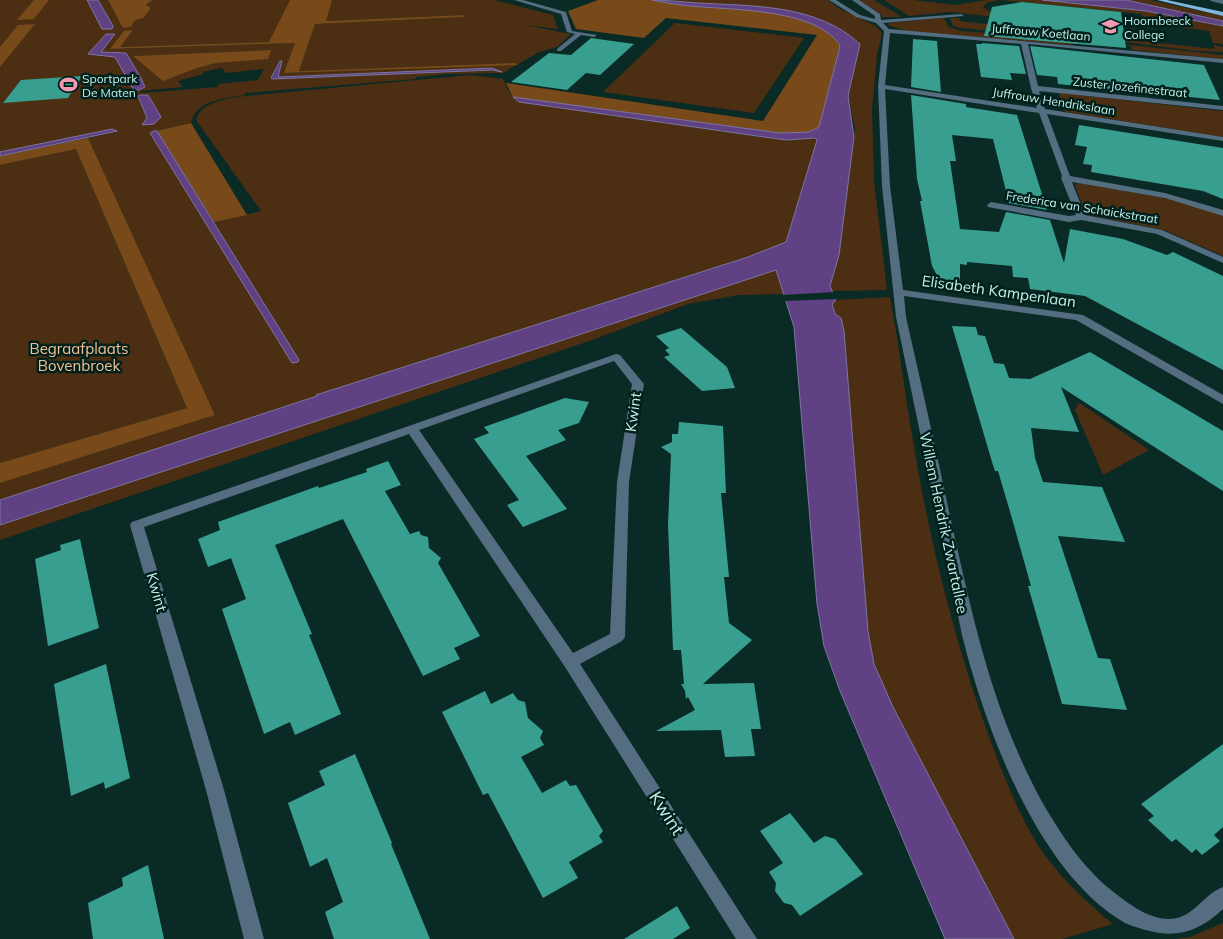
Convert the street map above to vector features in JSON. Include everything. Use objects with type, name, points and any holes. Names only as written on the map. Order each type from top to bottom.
[{"type":"main road","points":[[1160,0],[1223,14]]},
{"type":"main road","points":[[1184,0],[1223,9]]},
{"type":"street","points":[[517,0],[564,13],[570,32],[594,35]]},
{"type":"street","points":[[832,0],[858,16],[878,22],[961,16]]},
{"type":"street","points":[[856,0],[878,15],[878,22],[887,31]]},
{"type":"street","points":[[1213,0],[1223,2]]},
{"type":"street","name":"Juffrouw Koetlaan","points":[[887,31],[1223,61]]},
{"type":"street","name":"Willem Hendrik Zwartallee","points":[[887,31],[881,86],[886,186],[903,327],[977,671],[999,732],[1041,817],[1057,844],[1077,871],[1108,901],[1139,923],[1151,927],[1167,928],[1190,925],[1223,896]]},
{"type":"street","points":[[559,50],[580,33]]},
{"type":"street","points":[[1024,42],[1041,110],[1081,217]]},
{"type":"street","name":"Juffrouw Hendrikslaan","points":[[881,86],[1223,139]]},
{"type":"street","name":"Zuster Jozefinestraat","points":[[1034,88],[1223,108]]},
{"type":"street","points":[[1065,178],[1164,194],[1195,202],[1223,213]]},
{"type":"street","name":"Frederica van Schaickstraat","points":[[991,205],[1069,219],[1081,217],[1159,232],[1223,260]]},
{"type":"street","name":"Elisabeth Kampenlaan","points":[[898,292],[1078,317],[1223,400]]},
{"type":"street","name":"Kwint","points":[[254,939],[215,790],[137,525],[616,357],[638,384],[623,482],[617,637],[570,662]]},
{"type":"street","name":"Kwint","points":[[411,428],[570,662],[747,939]]},
{"type":"green space","points":[[0,0],[92,0],[113,26],[98,0],[108,0],[124,28],[151,8],[146,6],[153,0],[290,0],[270,42],[119,47],[133,31],[111,49],[295,43],[285,73],[515,63],[299,71],[315,24],[463,17],[463,15],[325,21],[332,0],[494,0],[553,15],[558,29],[525,25],[571,34],[557,47],[539,52],[503,73],[447,74],[416,77],[416,79],[245,93],[245,95],[221,99],[205,105],[198,109],[191,123],[154,131],[299,360],[214,222],[261,211],[196,120],[206,106],[236,97],[470,75],[503,79],[509,92],[520,102],[777,139],[812,138],[817,140],[786,242],[772,249],[317,395],[225,428],[0,500],[0,483],[215,415],[88,138],[111,133],[0,154]],"holes":[[[271,50],[235,61],[216,63],[194,69],[134,56]],[[282,61],[276,77],[492,68],[502,72],[492,70],[272,78],[278,62]],[[221,68],[227,73],[264,69],[258,80],[219,84],[218,87],[141,93],[140,91],[183,87],[178,81],[203,74],[203,72]]]},
{"type":"green space","points":[[665,0],[828,0],[838,8],[876,26],[882,33],[877,55],[872,109],[874,181],[887,290],[832,291],[830,286],[839,255],[855,128],[848,96],[860,44],[839,30],[817,20],[792,13],[767,8]]},
{"type":"green space","points":[[859,0],[874,0],[902,17],[882,17],[881,14]]},
{"type":"green space","points":[[884,0],[913,0],[955,5],[1000,0],[986,3],[983,7],[991,13],[1006,18],[950,12],[909,16]]},
{"type":"green space","points":[[1000,0],[1042,0],[1146,11],[1223,26],[1223,44],[1213,43],[1209,31],[1162,25],[1161,20],[1143,19],[1142,14]]},
{"type":"green space","points":[[1126,0],[1150,0],[1223,16],[1223,21]]},
{"type":"green space","points":[[944,18],[949,27],[961,31],[1075,39],[1223,55],[1223,59],[1132,50],[1131,46],[1073,41],[1073,45],[907,31],[887,25],[890,23]]},
{"type":"green space","points":[[950,18],[960,18],[959,21],[1214,49],[1214,45],[1223,47],[1223,52],[959,28],[953,26]]},
{"type":"green space","points":[[675,23],[804,38],[754,113],[603,92]]},
{"type":"green space","points":[[1059,93],[1223,111],[1223,137],[1065,112]]},
{"type":"green space","name":"Begraafplaats Bovenbroek","points":[[76,149],[187,408],[0,463],[0,165]]},
{"type":"green space","points":[[1078,183],[1188,202],[1223,216],[1223,256],[1164,230],[1089,215],[1083,208],[1075,185]]},
{"type":"green space","points":[[776,270],[784,294],[739,295],[688,304],[592,340],[0,540],[0,525]]},
{"type":"green space","points":[[890,297],[913,443],[930,533],[956,635],[988,734],[1023,819],[1041,850],[1073,888],[1113,924],[1062,939],[1014,939],[893,707],[874,664],[868,631],[844,331],[832,304],[836,300]]},
{"type":"green space","points":[[1078,404],[1081,404],[1149,450],[1103,475],[1075,410]]},
{"type":"green space","points":[[1223,923],[1223,939],[1176,939],[1190,937]]},
{"type":"shaded area","points":[[34,0],[49,0],[34,19],[17,20]]},
{"type":"shaded area","points":[[87,0],[98,0],[113,26],[112,29],[102,29]]},
{"type":"shaded area","points":[[108,0],[153,0],[146,5],[151,8],[143,18],[135,20],[131,27],[123,28]]},
{"type":"shaded area","points":[[290,0],[332,0],[326,21],[464,15],[464,17],[315,24],[299,71],[516,63],[517,65],[284,73],[295,43],[110,49],[124,31],[133,30],[120,47],[269,42]]},
{"type":"shaded area","points":[[598,0],[651,0],[684,5],[748,10],[792,17],[811,23],[828,33],[840,45],[819,127],[809,132],[780,133],[513,97],[506,83],[763,121],[817,35],[666,18],[644,38],[576,29],[568,11]]},
{"type":"shaded area","points":[[652,0],[762,7],[804,14],[824,21],[843,31],[860,44],[848,96],[854,137],[839,255],[830,286],[836,300],[832,304],[835,314],[841,318],[844,331],[868,631],[874,664],[893,707],[1014,939],[945,939],[840,691],[824,646],[817,604],[794,327],[776,270],[0,525],[0,500],[316,395],[748,257],[786,242],[817,140],[815,138],[786,140],[519,102],[513,97],[780,133],[809,132],[819,127],[840,45],[828,33],[812,24],[792,17],[771,13],[685,6]]},
{"type":"shaded area","points":[[1042,0],[1126,0],[1223,21],[1223,26],[1146,11]]},
{"type":"shaded area","points":[[35,24],[0,67],[0,47],[18,25]]},
{"type":"shaded area","points":[[106,34],[115,34],[101,52],[126,53],[145,87],[139,90],[133,89],[115,57],[88,54]]},
{"type":"shaded area","points":[[271,50],[268,59],[216,63],[163,81],[133,56]]},
{"type":"shaded area","points":[[280,61],[282,61],[278,77],[492,68],[502,72],[492,70],[273,79],[271,78]]},
{"type":"shaded area","points":[[148,95],[161,117],[154,124],[142,125],[147,118],[138,96]]},
{"type":"shaded area","points":[[191,123],[247,215],[214,222],[155,131]]},
{"type":"shaded area","points":[[112,129],[117,131],[0,156],[0,152]]},
{"type":"shaded area","points":[[157,131],[299,360],[298,362],[292,363],[150,133]]},
{"type":"shaded area","points":[[88,138],[215,415],[0,483],[0,463],[187,408],[76,149],[0,165],[0,156]]},
{"type":"pier","points":[[835,292],[838,299],[784,301],[782,295]]},
{"type":"building","points":[[1022,2],[1121,12],[1126,48],[984,36],[992,7]]},
{"type":"building","points":[[591,38],[634,44],[600,75],[586,73],[567,90],[511,82],[549,53],[571,55]]},
{"type":"building","points":[[913,39],[937,41],[941,92],[911,87]]},
{"type":"building","points":[[976,44],[1019,46],[1026,74],[1010,73],[1012,80],[981,77]]},
{"type":"building","points":[[1030,46],[1204,65],[1220,100],[1058,84],[1057,77],[1037,75]]},
{"type":"building","points":[[82,76],[68,98],[3,103],[21,80]]},
{"type":"building","points":[[911,95],[966,104],[966,107],[1017,115],[1047,210],[1009,203],[993,139],[952,135],[956,161],[950,161],[960,229],[999,232],[1006,212],[1050,220],[1064,263],[1070,229],[1123,239],[1167,255],[1173,252],[1223,276],[1223,370],[1085,296],[1030,289],[1028,278],[1013,277],[1012,266],[967,262],[967,265],[960,264],[960,281],[939,279],[932,266],[920,201],[922,201],[917,179]]},
{"type":"building","points":[[1079,125],[1223,148],[1223,199],[1203,191],[1091,172],[1092,165],[1083,164],[1087,147],[1075,145]]},
{"type":"building","points":[[952,326],[976,327],[978,335],[985,336],[994,363],[1004,364],[1009,378],[1030,379],[1090,352],[1223,431],[1223,491],[1061,387],[1079,432],[1031,428],[1035,458],[1043,482],[1102,487],[1125,542],[1058,536],[1098,658],[1110,659],[1127,710],[1062,704],[1028,586],[1031,586],[1011,515],[998,471],[995,471],[992,462]]},
{"type":"building","points":[[681,328],[727,367],[735,388],[702,391],[664,357],[670,355],[665,350],[669,348],[656,336]]},
{"type":"building","points":[[565,398],[589,402],[579,423],[558,430],[566,440],[526,456],[567,509],[523,527],[507,505],[519,500],[474,439],[489,433],[484,427]]},
{"type":"building","points":[[679,422],[723,426],[726,493],[721,493],[729,577],[724,577],[729,623],[752,640],[703,684],[754,683],[761,729],[751,729],[755,756],[725,757],[721,730],[656,731],[695,710],[688,697],[686,699],[685,691],[681,684],[684,684],[681,650],[673,650],[668,525],[671,454],[661,447],[672,442],[672,434],[678,434]]},
{"type":"building","points":[[388,461],[401,485],[385,491],[410,534],[419,531],[421,535],[428,537],[429,548],[441,558],[438,563],[480,636],[454,648],[460,659],[423,676],[343,519],[275,545],[312,634],[309,635],[341,714],[295,735],[290,722],[264,734],[222,609],[246,599],[231,558],[208,567],[198,539],[220,530],[218,522],[318,486],[319,488],[367,472],[366,469]]},
{"type":"building","points":[[80,539],[99,628],[48,646],[35,559],[61,550],[60,545]]},
{"type":"building","points":[[106,664],[130,778],[105,789],[104,782],[71,796],[54,684]]},
{"type":"building","points":[[485,691],[491,704],[513,693],[518,700],[525,702],[528,718],[543,731],[540,738],[544,745],[521,757],[542,793],[566,780],[570,786],[576,785],[603,831],[599,836],[603,842],[569,862],[578,878],[543,898],[488,793],[483,795],[442,712]]},
{"type":"building","points":[[1223,744],[1223,827],[1214,835],[1220,841],[1202,855],[1196,849],[1192,853],[1176,839],[1172,842],[1148,820],[1154,816],[1141,804]]},
{"type":"building","points":[[355,754],[430,939],[334,939],[325,912],[343,902],[327,858],[310,867],[288,803],[325,785],[319,771]]},
{"type":"building","points":[[790,813],[814,843],[825,836],[835,839],[863,874],[800,916],[792,905],[784,903],[775,891],[776,883],[769,872],[783,863],[760,831]]},
{"type":"building","points":[[148,865],[164,939],[93,939],[88,903],[123,886],[122,878]]},
{"type":"building","points":[[677,906],[690,928],[673,939],[624,939]]},
{"type":"place","name":"Hoornbeeck College","points":[[1110,27]]},
{"type":"place","name":"Sportpark De Maten","points":[[68,85]]}]
